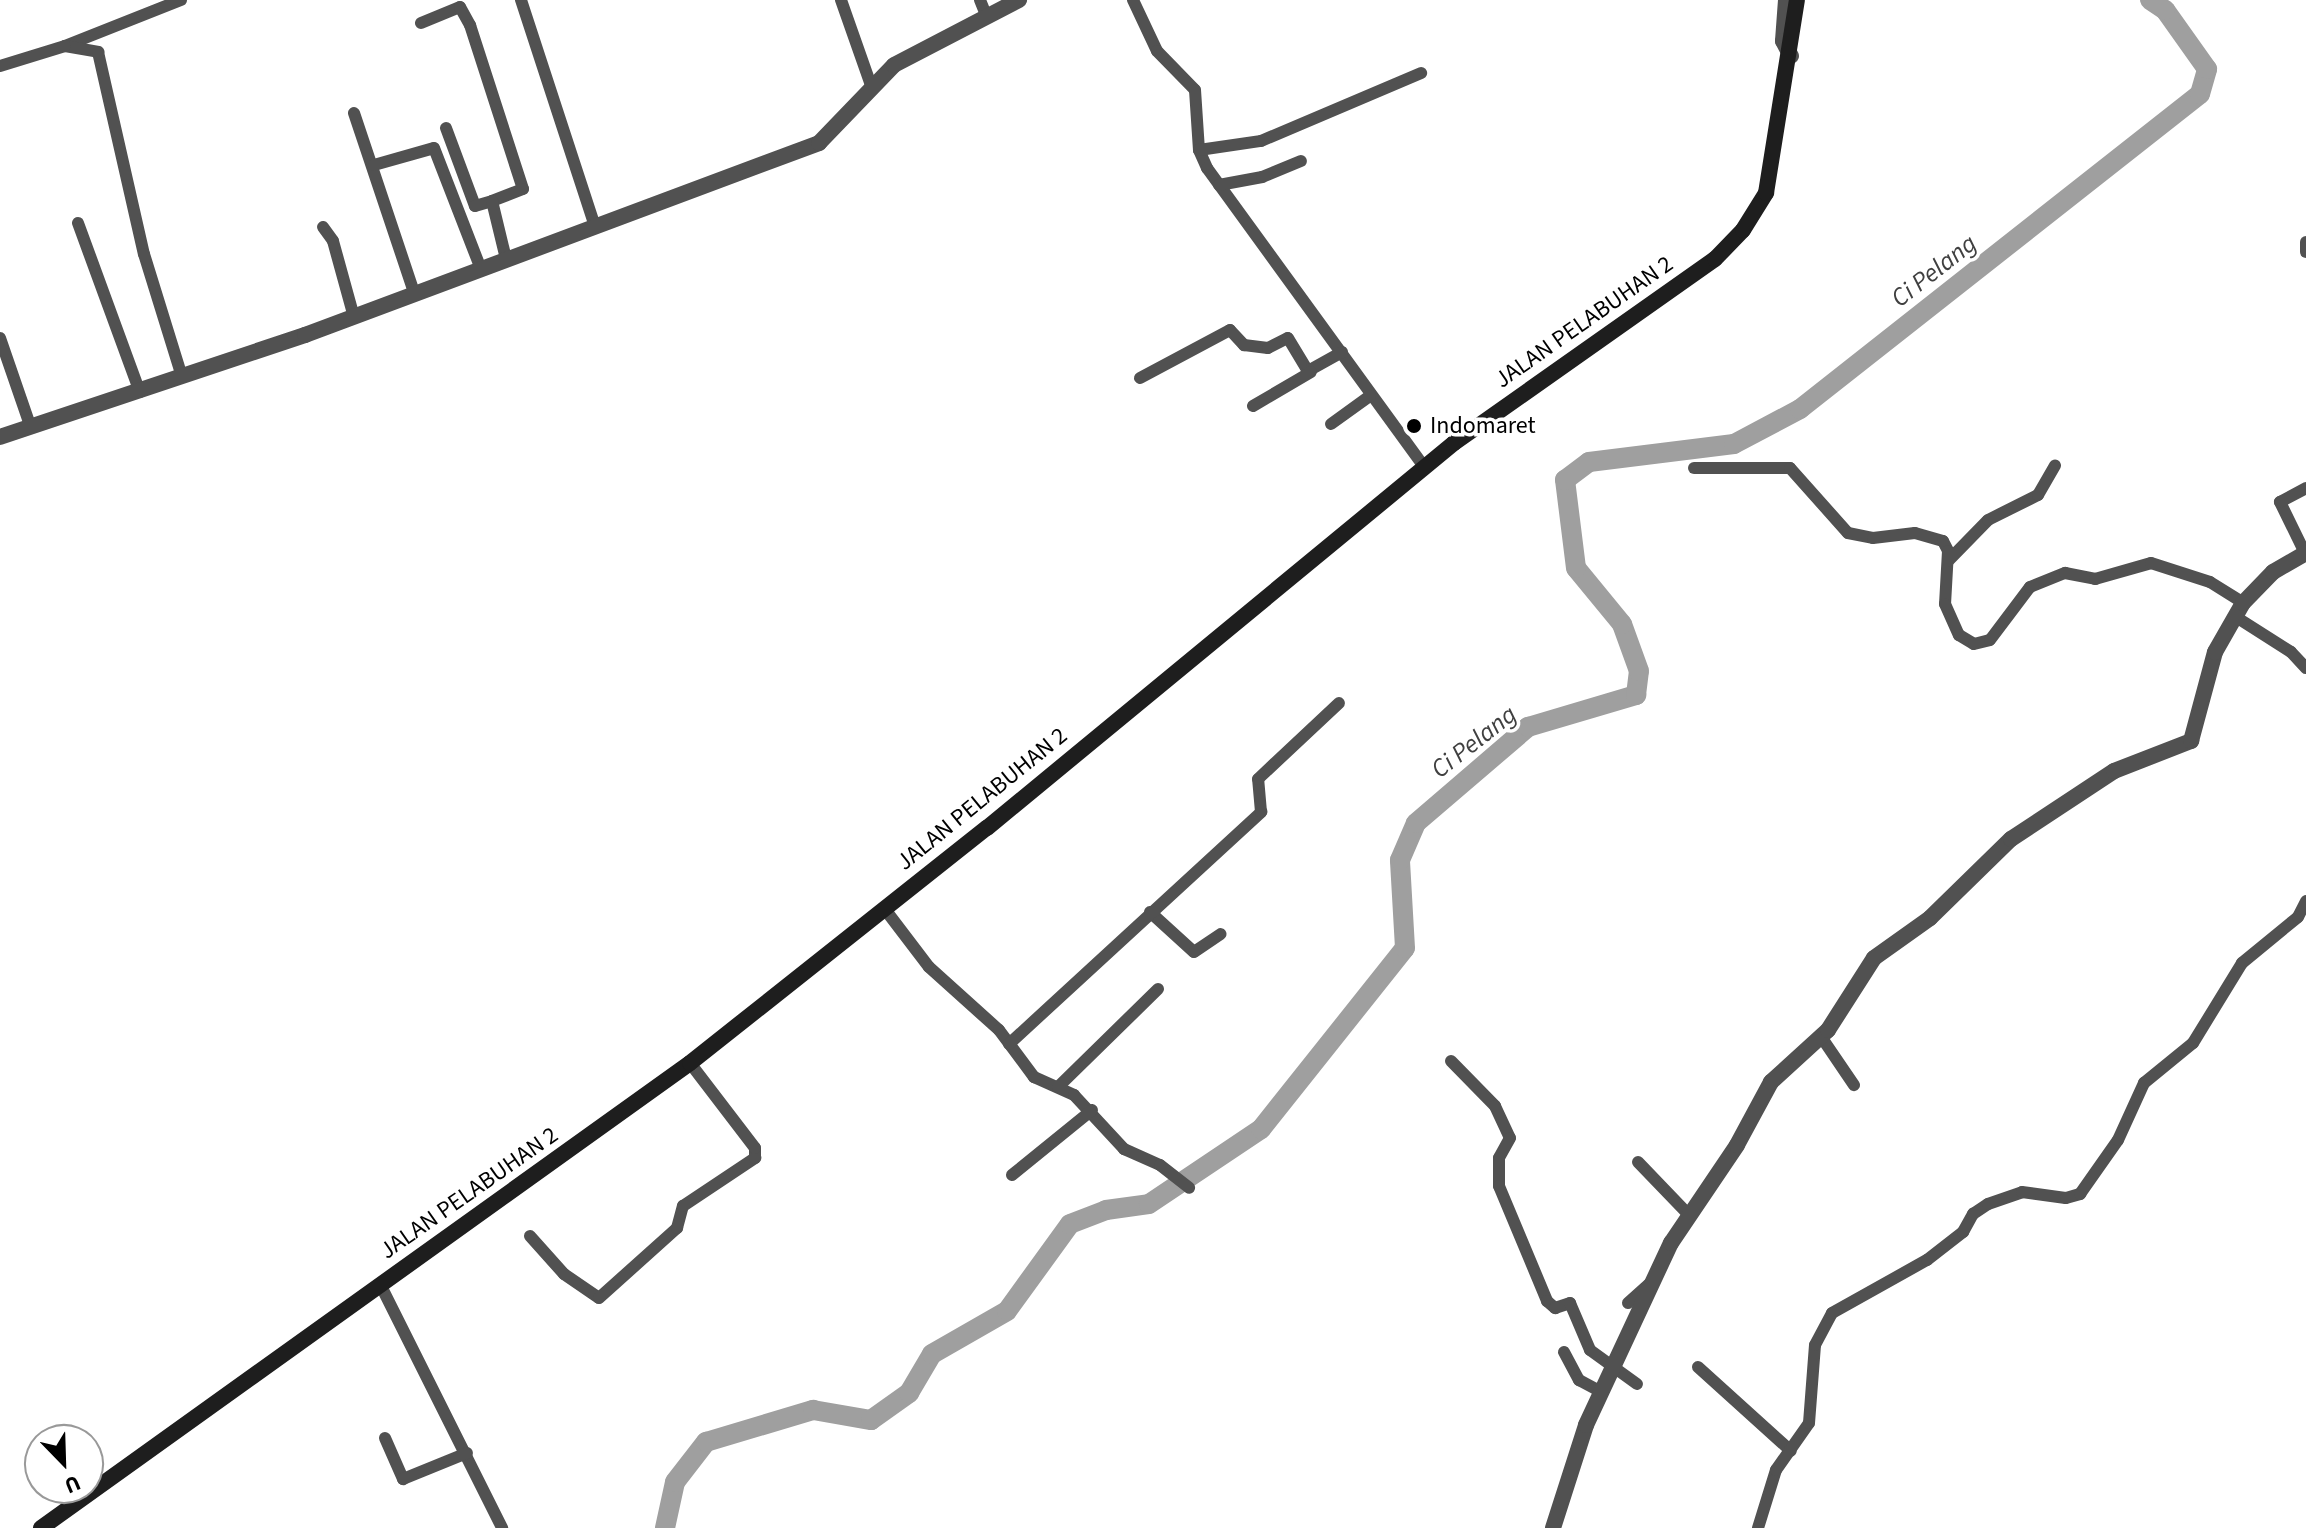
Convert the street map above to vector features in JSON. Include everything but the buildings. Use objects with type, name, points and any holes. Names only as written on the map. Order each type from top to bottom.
[{"type":"main road","name":"JALAN PELABUHAN 2","points":[[41,1528],[380,1284],[538,1176],[690,1063],[1424,467],[1736,239],[1766,193],[1791,57],[1797,0]]},
{"type":"street","points":[[0,66],[65,46],[181,0]]},
{"type":"street","points":[[521,0],[594,224]]},
{"type":"street","points":[[841,0],[871,85]]},
{"type":"street","points":[[980,0],[987,17]]},
{"type":"street","points":[[0,437],[354,317],[594,224],[819,143],[871,85],[894,65],[1019,0]]},
{"type":"street","points":[[1133,0],[1157,51],[1195,90],[1199,150],[1219,185],[1424,467]]},
{"type":"street","points":[[1786,0],[1783,41],[1791,57]]},
{"type":"street","points":[[421,23],[460,7],[470,25],[523,189],[475,206],[446,128]]},
{"type":"street","points":[[65,46],[98,52],[144,254],[182,377]]},
{"type":"street","points":[[1199,150],[1261,141],[1421,73]]},
{"type":"street","points":[[354,113],[374,165],[415,295]]},
{"type":"street","points":[[374,165],[434,148],[481,269]]},
{"type":"street","points":[[1219,185],[1262,177],[1301,161]]},
{"type":"street","points":[[492,201],[506,259]]},
{"type":"street","points":[[78,223],[140,392]]},
{"type":"street","points":[[323,227],[333,241],[354,317]]},
{"type":"street","points":[[2306,242],[2306,252]]},
{"type":"street","points":[[1140,378],[1230,330],[1244,345],[1268,348],[1288,338],[1311,372]]},
{"type":"street","points":[[0,338],[31,428]]},
{"type":"street","points":[[1253,406],[1342,352]]},
{"type":"street","points":[[1331,424],[1370,396]]},
{"type":"street","points":[[1948,561],[1988,520],[2038,495],[2055,465]]},
{"type":"street","points":[[1694,468],[1790,468],[1848,533],[1873,538],[1925,534],[1946,544],[1945,604],[1959,635],[1974,644],[1990,640],[2030,587],[2065,573],[2095,579],[2151,563],[2210,582],[2306,668]]},
{"type":"street","points":[[1553,1528],[1580,1439],[1658,1275],[1689,1215],[1737,1145],[1771,1082],[1822,1038],[1869,963],[1930,918],[2011,839],[2114,771],[2191,741],[2205,678],[2239,610],[2273,572],[2306,553],[2280,502],[2306,488]]},
{"type":"street","points":[[1009,1044],[1261,812],[1258,779],[1339,703]]},
{"type":"street","points":[[1758,1528],[1772,1479],[1809,1423],[1815,1345],[1832,1313],[1927,1260],[1963,1232],[1973,1214],[1988,1204],[2022,1192],[2066,1198],[2080,1194],[2124,1130],[2144,1083],[2193,1043],[2242,963],[2298,917],[2306,901]]},
{"type":"street","points":[[884,908],[929,967],[1009,1044],[1039,1081],[1058,1087],[1092,1110],[1124,1149],[1177,1176],[1189,1188]]},
{"type":"street","points":[[1150,912],[1194,952],[1221,934]]},
{"type":"street","points":[[1058,1087],[1158,989]]},
{"type":"street","points":[[1822,1038],[1854,1085]]},
{"type":"street","points":[[1451,1061],[1495,1106],[1510,1138],[1499,1158],[1499,1186],[1547,1301],[1555,1308],[1570,1303],[1590,1350],[1637,1384]]},
{"type":"street","points":[[530,1236],[564,1274],[599,1298],[677,1228],[683,1206],[755,1158],[755,1148],[690,1063]]},
{"type":"street","points":[[1012,1175],[1092,1110]]},
{"type":"street","points":[[1638,1162],[1689,1215]]},
{"type":"street","points":[[1628,1303],[1658,1275]]},
{"type":"street","points":[[380,1284],[502,1528]]},
{"type":"street","points":[[1564,1352],[1579,1380],[1602,1392]]},
{"type":"street","points":[[1698,1367],[1791,1451]]},
{"type":"street","points":[[385,1438],[403,1479],[467,1453]]},
{"type":"waterway","name":"Ci Pelang","points":[[665,1528],[675,1482],[706,1442],[813,1410],[871,1420],[909,1393],[932,1354],[1007,1311],[1070,1224],[1106,1210],[1149,1204],[1261,1129],[1405,948],[1400,860],[1416,823],[1528,727],[1636,695],[1639,671],[1622,624],[1576,568],[1565,480],[1589,462],[1734,444],[1800,409],[2200,94],[2207,69],[2165,10],[2150,0]]},
{"type":"place","name":"Indomaret","points":[[1414,426]]}]
